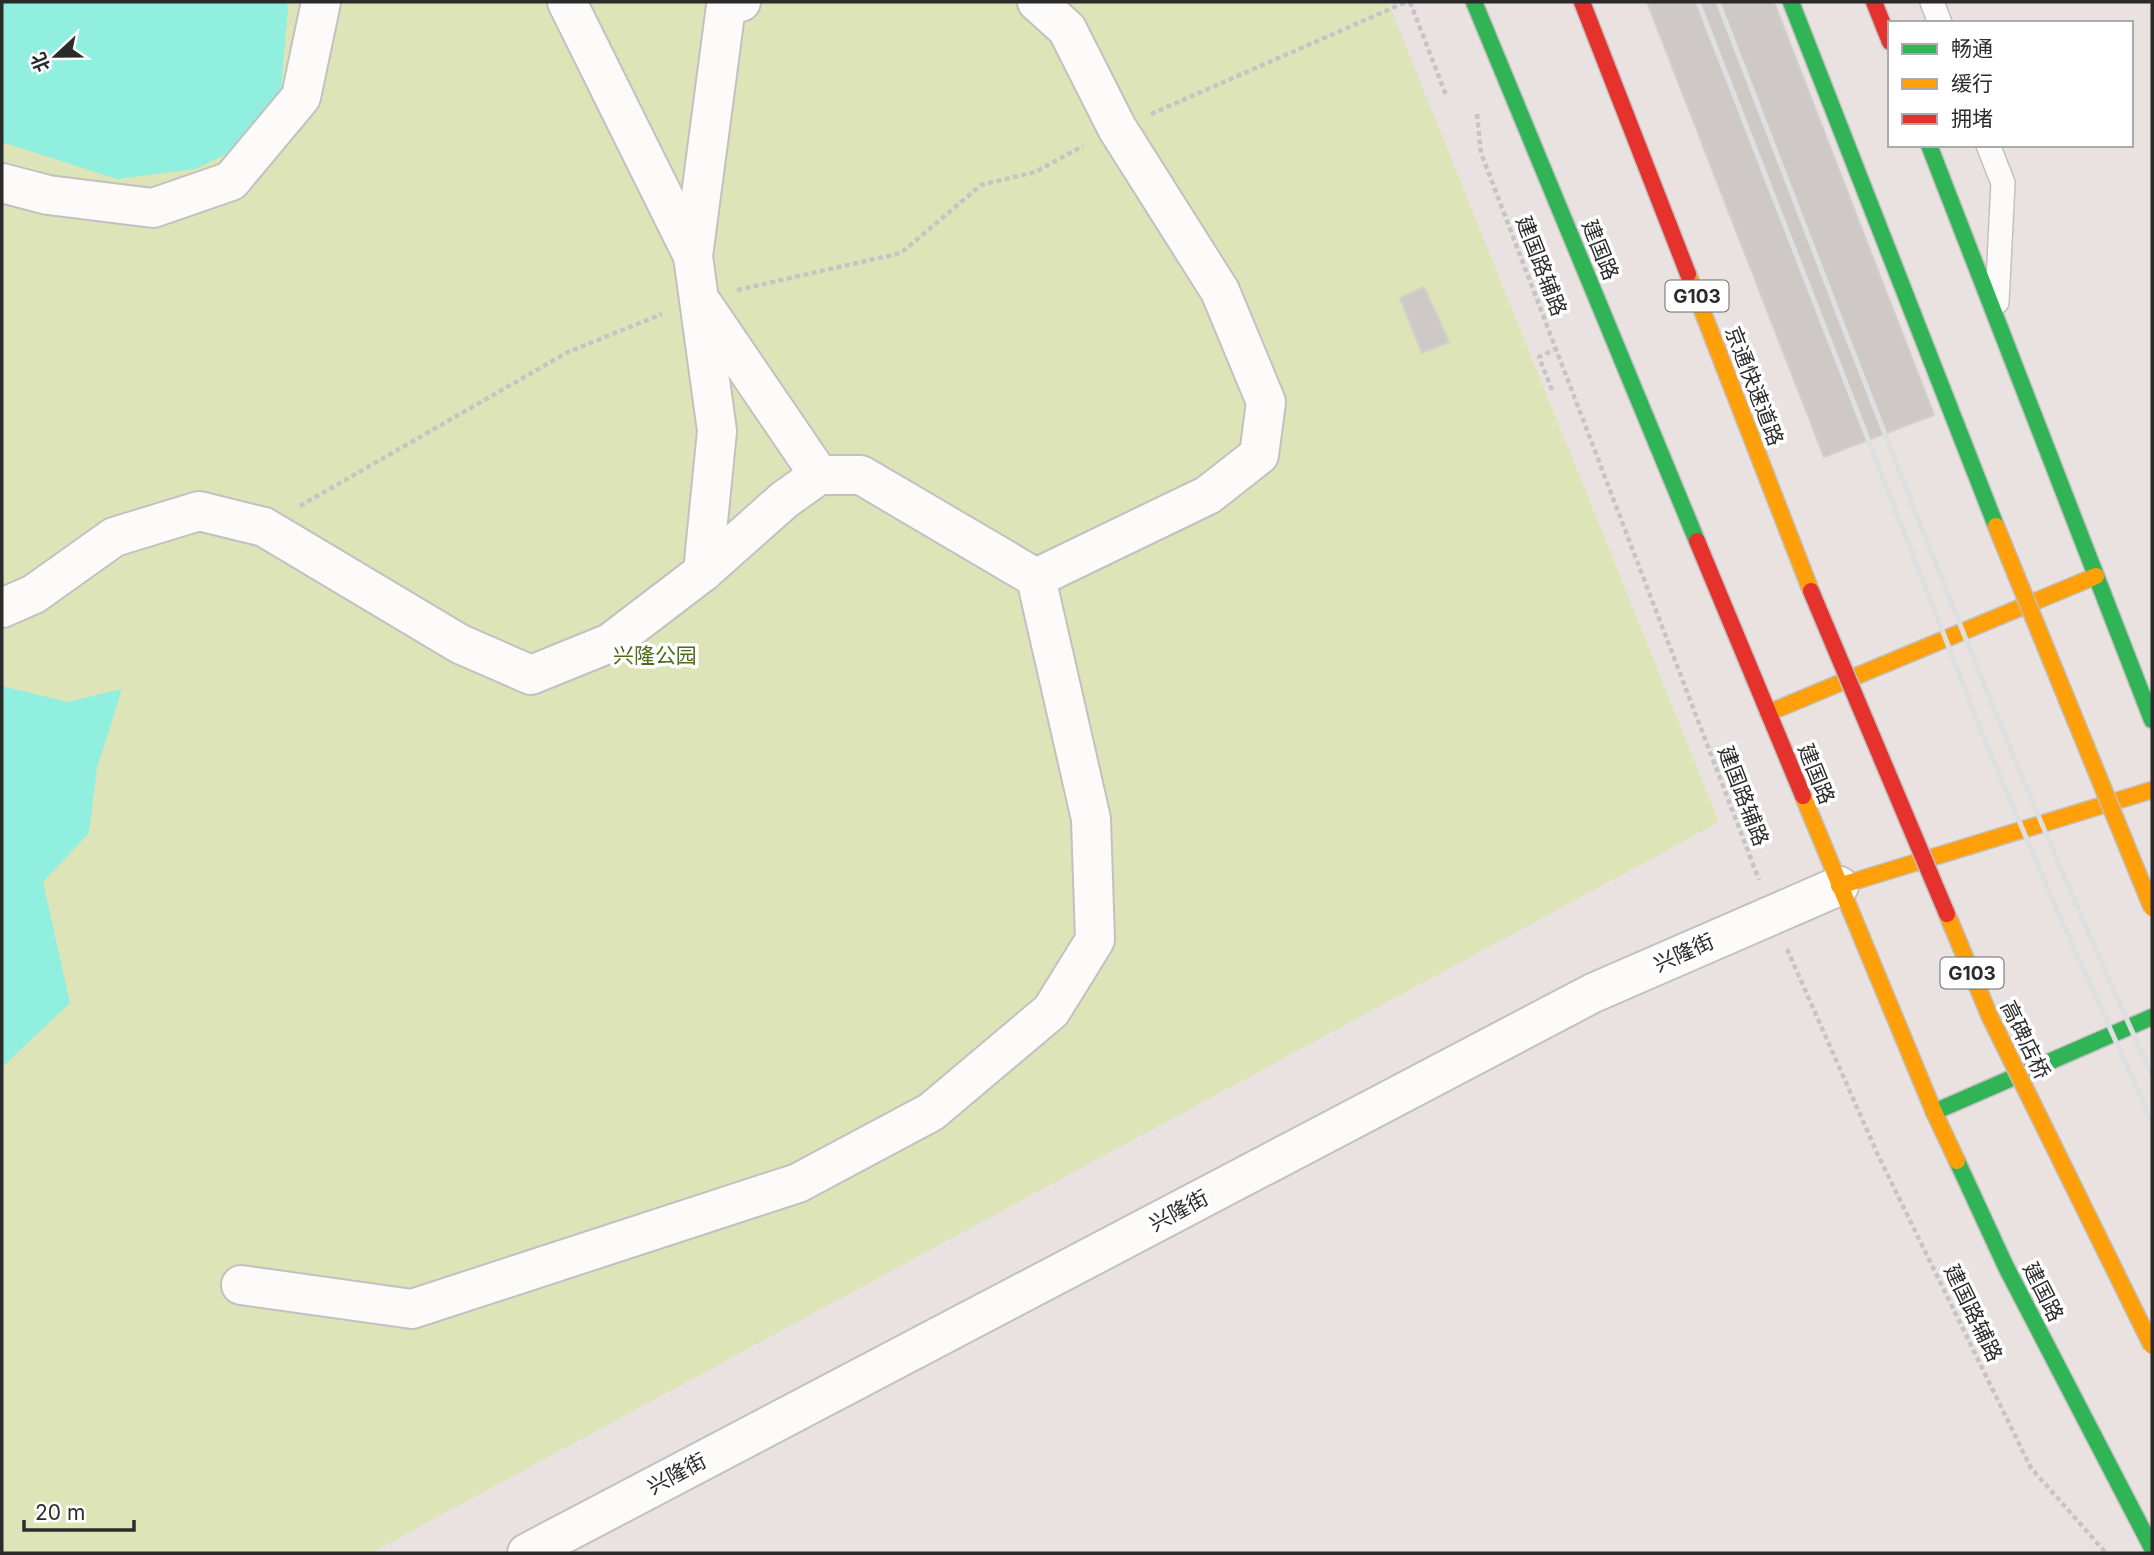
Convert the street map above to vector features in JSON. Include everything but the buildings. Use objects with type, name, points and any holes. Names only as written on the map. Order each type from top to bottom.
[{"type":"main road","name":"建国路","points":[[1474,2],[1934,1112],[2006,1267],[2152,1548]]},
{"type":"main road","name":"京通快速道路","points":[[1582,2],[1811,591]]},
{"type":"main road","points":[[1791,2],[1996,526],[2152,908]]},
{"type":"main road","points":[[1874,2],[1888,38]]},
{"type":"main road","points":[[1930,147],[2152,720]]},
{"type":"main road","points":[[1768,713],[2096,576]]},
{"type":"main road","name":"高碑店桥","points":[[1811,591],[1990,1017],[2152,1346]]},
{"type":"main road","points":[[1839,886],[2152,790]]},
{"type":"main road","points":[[1934,1112],[2152,1017]]},
{"type":"street","points":[[2,183],[48,195],[153,208],[231,181],[300,97],[321,2]]},
{"type":"street","points":[[566,2],[693,256]]},
{"type":"street","points":[[1036,578],[1208,495],[1259,455],[1266,402],[1220,291],[1117,128],[1068,15],[1037,2]]},
{"type":"street","points":[[703,572],[717,431],[693,256],[728,3]]},
{"type":"street","points":[[699,299],[819,475]]},
{"type":"street","points":[[2,608],[34,594],[114,537],[199,511],[264,527],[460,644],[531,675],[610,643],[703,572],[784,500],[819,475],[861,475],[1036,578],[1091,819],[1095,940],[1051,1011],[931,1112],[798,1183],[412,1309],[241,1285]]},
{"type":"street","name":"兴隆街","points":[[527,1553],[1593,993],[1839,886]]},
{"type":"lane","points":[[1932,2],[1940,21]]},
{"type":"lane","points":[[1989,147],[2003,183],[1997,320]]},
{"type":"path","points":[[1117,128],[1408,2],[1446,95]]},
{"type":"path","name":"建国路辅路","points":[[1477,112],[1481,153],[1772,915],[1878,1155],[2031,1468],[2106,1553]]},
{"type":"path","points":[[1552,390],[1539,357],[1556,349]]},
{"type":"green space","name":"兴隆公园","points":[[2,2],[1388,2],[1719,822],[371,1553],[2,1553]]},
{"type":"shaded area","points":[[2,2],[286,2],[288,9],[280,100],[253,141],[195,169],[117,179],[2,142]]},
{"type":"shaded area","points":[[2,686],[67,702],[122,689],[97,768],[89,833],[43,882],[70,1003],[2,1067]]},
{"type":"railway","points":[[1698,2],[1986,743],[2152,1122]]},
{"type":"railway","points":[[1718,2],[1981,676],[2036,810],[2152,1075]]},
{"type":"traffic: fast","points":[[1474,2],[1697,541]]},
{"type":"traffic: fast","points":[[1791,2],[1996,526]]},
{"type":"traffic: fast","points":[[1930,147],[2152,720]]},
{"type":"traffic: fast","points":[[1934,1112],[2152,1017]]},
{"type":"traffic: fast","points":[[1957,1161],[2006,1267],[2152,1548]]},
{"type":"traffic: slow","points":[[1688,274],[1811,591]]},
{"type":"traffic: slow","points":[[1996,526],[2152,908]]},
{"type":"traffic: slow","points":[[1768,713],[2096,576]]},
{"type":"traffic: slow","points":[[1839,886],[2152,790]]},
{"type":"traffic: slow","points":[[1803,796],[1934,1112],[1957,1161]]},
{"type":"traffic: slow","points":[[1947,914],[1990,1017],[2152,1346]]},
{"type":"traffic: jam","points":[[1582,2],[1688,274]]},
{"type":"traffic: jam","points":[[1874,2],[1888,37]]},
{"type":"traffic: jam","points":[[1697,541],[1803,796]]},
{"type":"traffic: jam","points":[[1811,591],[1947,914]]}]
